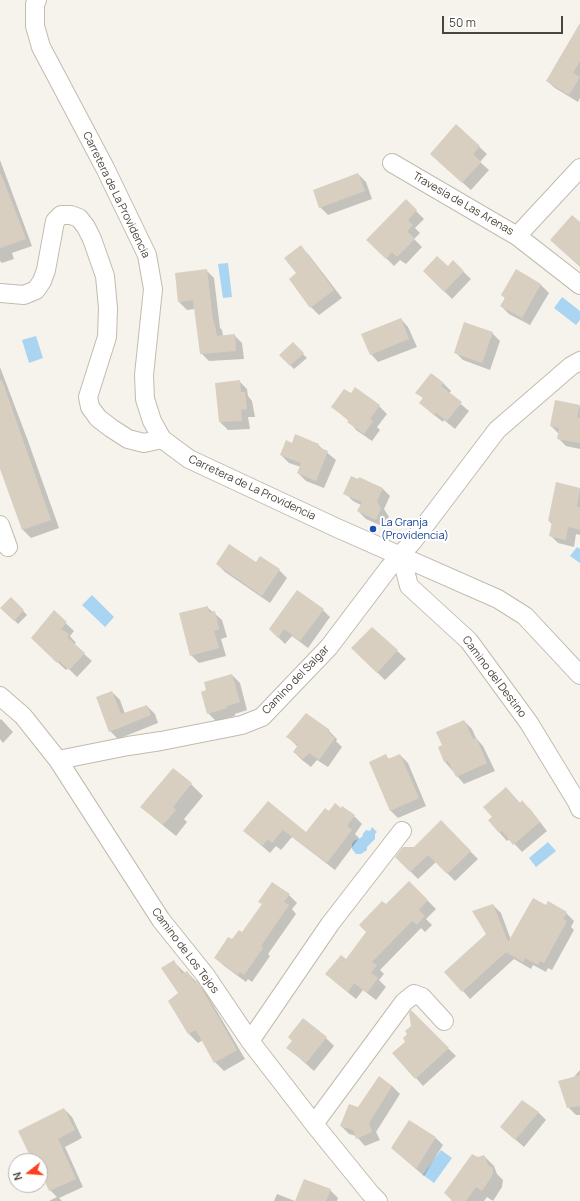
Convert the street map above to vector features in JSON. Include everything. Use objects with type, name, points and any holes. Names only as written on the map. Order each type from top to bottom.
[{"type":"street","name":"Carretera de La Providencia","points":[[37,0],[35,4],[35,26],[41,47],[105,168],[147,255],[153,289],[144,375],[145,399],[152,422],[162,439],[189,459],[337,528],[498,599],[525,616],[580,675]]},
{"type":"street","name":"Travesía de Las Arenas","points":[[392,163],[517,236],[580,168]]},
{"type":"street","points":[[0,293],[24,295],[36,290],[42,281],[46,270],[55,221],[61,215],[71,215],[79,218],[86,227],[92,239],[105,276],[108,308],[107,337],[88,397],[90,408],[98,418],[110,428],[128,439],[144,443],[162,439]]},
{"type":"street","points":[[517,236],[580,285]]},
{"type":"street","name":"Camino del Salgar","points":[[58,760],[242,725],[262,717],[329,647],[497,430],[572,366],[580,362]]},
{"type":"street","points":[[0,524],[8,547]]},
{"type":"street","name":"Camino del Destino","points":[[401,555],[409,586],[468,641],[529,723],[580,809]]},
{"type":"street","name":"Camino de Los Tejos","points":[[0,696],[23,716],[58,760],[161,920],[206,976],[250,1041],[370,1198]]},
{"type":"street","points":[[250,1041],[330,924],[402,831]]},
{"type":"street","points":[[314,1124],[404,1002],[414,994],[422,997],[444,1021]]},
{"type":"water","points":[[228,263],[232,297],[223,298],[218,264]]},
{"type":"water","points":[[562,297],[580,311],[580,320],[576,325],[554,308]]},
{"type":"water","points":[[36,336],[43,358],[29,363],[22,340]]},
{"type":"water","points":[[577,547],[580,549],[580,563],[570,556]]},
{"type":"water","points":[[92,595],[114,617],[105,627],[82,605]]},
{"type":"water","points":[[372,827],[377,832],[375,834],[375,839],[367,847],[367,850],[361,854],[356,854],[352,849],[352,844],[354,841],[362,837],[366,830],[370,831]]},
{"type":"water","points":[[548,842],[556,851],[536,867],[529,858]]},
{"type":"water","points":[[441,1150],[452,1158],[434,1183],[423,1175]]},
{"type":"building","points":[[580,23],[580,61],[573,73],[580,77],[569,95],[546,81]]},
{"type":"building","points":[[456,124],[480,146],[473,154],[481,162],[462,183],[430,154]]},
{"type":"building","points":[[358,173],[365,191],[319,208],[313,190]]},
{"type":"building","points":[[0,174],[26,239],[0,248]]},
{"type":"building","points":[[406,199],[417,210],[408,220],[413,225],[407,231],[415,239],[397,257],[392,252],[386,259],[366,240]]},
{"type":"building","points":[[572,215],[580,222],[580,267],[550,240]]},
{"type":"building","points":[[301,245],[334,290],[310,308],[289,279],[296,273],[284,258]]},
{"type":"building","points":[[437,256],[448,266],[453,260],[464,271],[444,292],[423,271]]},
{"type":"building","points":[[207,269],[213,321],[217,336],[235,334],[236,351],[200,354],[193,300],[178,302],[175,273]]},
{"type":"building","points":[[516,269],[541,284],[522,318],[500,306],[505,298],[501,295]]},
{"type":"building","points":[[401,318],[409,339],[370,355],[361,334]]},
{"type":"building","points":[[464,322],[493,332],[482,363],[454,353]]},
{"type":"building","points":[[293,342],[304,353],[290,366],[279,355]]},
{"type":"building","points":[[431,373],[444,383],[441,386],[462,402],[447,421],[436,413],[434,415],[419,403],[423,398],[415,393]]},
{"type":"building","points":[[0,380],[2,380],[51,520],[22,530],[0,469]]},
{"type":"building","points":[[240,380],[241,392],[245,392],[247,409],[241,410],[242,421],[219,422],[215,383]]},
{"type":"building","points":[[355,387],[380,405],[370,419],[373,421],[364,434],[347,422],[349,420],[331,407],[344,389],[351,393]]},
{"type":"building","points":[[555,400],[580,405],[577,417],[580,418],[580,443],[557,439],[559,428],[550,426]]},
{"type":"building","points":[[295,434],[319,444],[318,447],[328,451],[316,481],[297,473],[301,463],[280,455],[286,440],[292,443]]},
{"type":"building","points":[[351,476],[358,479],[359,477],[383,488],[377,501],[381,509],[376,520],[357,511],[362,502],[343,494]]},
{"type":"building","points":[[556,482],[580,488],[577,507],[580,507],[580,530],[568,527],[566,540],[549,536],[552,522],[548,521]]},
{"type":"building","points":[[229,544],[256,562],[260,556],[280,569],[262,596],[216,564]]},
{"type":"building","points":[[297,590],[324,609],[300,641],[284,629],[278,638],[269,629]]},
{"type":"building","points":[[11,597],[24,610],[14,621],[0,608]]},
{"type":"building","points":[[208,606],[209,612],[215,611],[219,629],[214,631],[219,648],[190,656],[179,613]]},
{"type":"building","points":[[54,610],[67,622],[61,629],[69,634],[67,637],[85,653],[69,670],[59,661],[57,663],[31,638]]},
{"type":"building","points":[[372,627],[398,650],[377,673],[351,648]]},
{"type":"building","points":[[232,674],[240,702],[207,714],[201,692],[206,690],[204,682]]},
{"type":"building","points":[[112,691],[121,714],[147,705],[151,715],[109,732],[96,697]]},
{"type":"building","points":[[306,713],[330,730],[328,732],[335,738],[319,760],[309,753],[303,759],[293,752],[298,745],[286,737]]},
{"type":"building","points":[[464,720],[473,739],[476,737],[487,763],[456,777],[448,761],[444,762],[438,747],[442,745],[436,732]]},
{"type":"building","points":[[386,754],[388,759],[400,754],[419,798],[390,811],[369,762]]},
{"type":"building","points":[[173,768],[192,783],[173,807],[176,810],[163,825],[140,807]]},
{"type":"building","points":[[506,787],[520,803],[522,800],[540,822],[513,845],[502,831],[499,833],[488,820],[492,817],[483,807]]},
{"type":"building","points":[[268,801],[306,832],[325,808],[329,811],[335,803],[341,808],[342,806],[355,815],[347,826],[352,830],[327,863],[283,830],[272,843],[268,839],[262,846],[243,831]]},
{"type":"building","points":[[441,820],[471,851],[447,874],[428,855],[410,872],[395,857],[403,847],[414,847]]},
{"type":"building","points":[[409,881],[428,900],[419,910],[425,916],[417,925],[412,921],[372,962],[377,965],[371,973],[378,978],[367,993],[354,983],[348,992],[325,974],[341,955],[346,959],[366,932],[359,925],[382,901],[386,904]]},
{"type":"building","points":[[272,882],[290,894],[284,902],[289,905],[261,946],[263,948],[244,975],[240,972],[238,975],[214,958],[228,937],[232,939],[239,930],[242,932],[262,904],[258,902]]},
{"type":"building","points":[[533,898],[546,905],[548,901],[567,912],[563,919],[567,921],[544,963],[540,961],[538,965],[525,958],[523,962],[506,952],[462,992],[444,972],[486,934],[472,911],[493,904],[508,942]]},
{"type":"building","points":[[174,960],[182,974],[187,971],[195,983],[196,980],[198,982],[237,1050],[214,1063],[196,1030],[188,1034],[168,1001],[178,993],[161,968]]},
{"type":"building","points":[[411,1010],[449,1048],[415,1079],[392,1053],[405,1042],[403,1038],[407,1034],[405,1031],[411,1026],[409,1013]]},
{"type":"building","points":[[303,1018],[327,1037],[306,1063],[286,1048],[292,1041],[288,1037]]},
{"type":"building","points":[[580,1075],[580,1106],[567,1108],[558,1081]]},
{"type":"building","points":[[379,1076],[392,1086],[369,1123],[372,1132],[356,1139],[353,1130],[340,1126],[349,1104],[358,1107]]},
{"type":"building","points":[[522,1100],[539,1112],[515,1140],[500,1127]]},
{"type":"building","points":[[64,1108],[75,1130],[58,1139],[76,1179],[49,1191],[48,1153],[29,1153],[18,1131]]},
{"type":"building","points":[[409,1120],[436,1137],[416,1169],[391,1148]]},
{"type":"building","points":[[472,1154],[478,1157],[484,1155],[488,1165],[493,1168],[492,1176],[482,1191],[476,1187],[466,1201],[453,1201],[444,1193]]},
{"type":"building","points":[[304,1179],[331,1189],[326,1201],[295,1201]]},
{"type":"place","name":"La Granja (Providencia)","points":[[373,529]]}]
